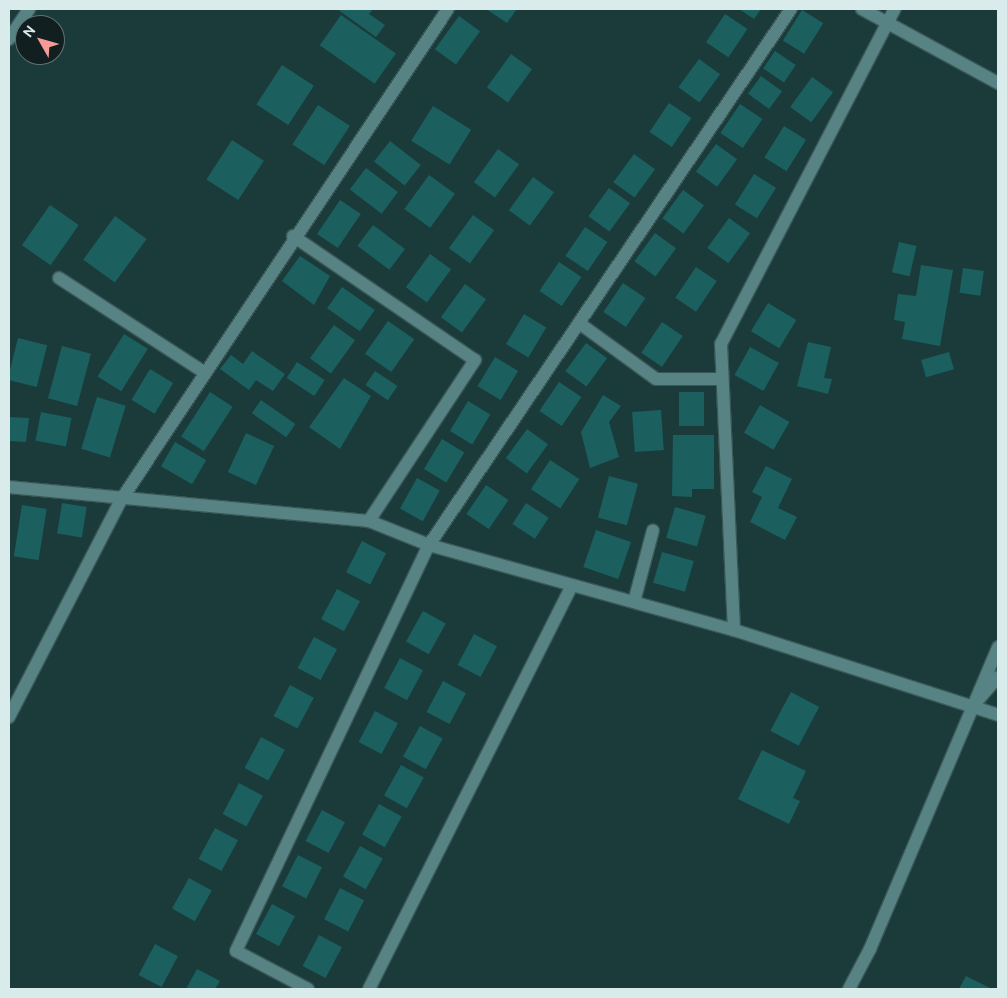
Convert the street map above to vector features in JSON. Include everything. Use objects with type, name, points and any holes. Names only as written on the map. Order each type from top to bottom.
[{"type":"street","points":[[9,39],[29,9]]},
{"type":"street","points":[[9,717],[121,500],[293,236],[448,9]]},
{"type":"street","points":[[308,989],[236,951],[429,544],[791,9]]},
{"type":"street","points":[[862,9],[998,83]]},
{"type":"street","points":[[734,630],[721,379],[721,344],[895,9]]},
{"type":"street","points":[[293,236],[475,360],[369,521]]},
{"type":"street","points":[[59,278],[204,372]]},
{"type":"street","points":[[579,323],[656,379],[721,379]]},
{"type":"street","points":[[9,487],[121,500],[369,521],[429,544],[572,586],[734,630],[971,708],[998,715]]},
{"type":"street","points":[[634,602],[654,530]]},
{"type":"street","points":[[369,989],[572,586]]},
{"type":"street","points":[[848,989],[870,949],[998,647]]},
{"type":"street","points":[[971,708],[998,677]]},
{"type":"building","points":[[337,9],[373,9],[369,14],[385,25],[376,37]]},
{"type":"building","points":[[486,9],[517,9],[507,23]]},
{"type":"building","points":[[739,9],[761,9],[754,19]]},
{"type":"building","points":[[802,10],[823,23],[804,54],[783,41]]},
{"type":"building","points":[[725,14],[747,29],[728,57],[706,42]]},
{"type":"building","points":[[341,15],[396,53],[375,84],[320,45]]},
{"type":"building","points":[[459,16],[480,31],[456,64],[435,49]]},
{"type":"building","points":[[775,51],[796,65],[784,82],[763,68]]},
{"type":"building","points":[[511,54],[532,69],[508,102],[487,87]]},
{"type":"building","points":[[699,59],[720,74],[699,103],[678,87]]},
{"type":"building","points":[[282,65],[314,86],[288,125],[256,104]]},
{"type":"building","points":[[761,76],[782,91],[769,109],[748,94]]},
{"type":"building","points":[[812,77],[833,92],[811,122],[790,107]]},
{"type":"building","points":[[669,103],[691,118],[672,147],[649,132]]},
{"type":"building","points":[[740,104],[762,119],[743,148],[720,133]]},
{"type":"building","points":[[318,105],[350,126],[324,165],[292,144]]},
{"type":"building","points":[[433,106],[471,130],[449,165],[411,141]]},
{"type":"building","points":[[784,126],[806,140],[786,171],[764,157]]},
{"type":"building","points":[[232,140],[264,161],[238,200],[206,179]]},
{"type":"building","points":[[390,141],[421,165],[405,185],[374,161]]},
{"type":"building","points":[[716,144],[737,159],[717,187],[696,172]]},
{"type":"building","points":[[498,149],[519,164],[495,197],[474,182]]},
{"type":"building","points":[[634,154],[655,169],[634,198],[613,182]]},
{"type":"building","points":[[366,168],[398,192],[382,214],[350,190]]},
{"type":"building","points":[[754,174],[776,188],[757,218],[735,205]]},
{"type":"building","points":[[429,175],[455,194],[430,228],[404,209]]},
{"type":"building","points":[[533,177],[554,192],[530,225],[509,210]]},
{"type":"building","points":[[609,188],[630,203],[609,232],[588,216]]},
{"type":"building","points":[[683,190],[704,205],[683,234],[662,218]]},
{"type":"building","points":[[340,200],[361,214],[338,248],[317,234]]},
{"type":"building","points":[[50,205],[79,225],[51,265],[22,245]]},
{"type":"building","points":[[473,215],[494,230],[470,263],[449,248]]},
{"type":"building","points":[[115,216],[147,239],[115,283],[83,260]]},
{"type":"building","points":[[729,218],[750,233],[728,263],[707,248]]},
{"type":"building","points":[[373,225],[405,249],[389,270],[357,246]]},
{"type":"building","points":[[585,227],[607,242],[588,271],[565,256]]},
{"type":"building","points":[[655,233],[676,248],[655,277],[634,261]]},
{"type":"building","points":[[899,242],[917,246],[910,276],[892,272]]},
{"type":"building","points":[[430,254],[451,269],[427,302],[406,287]]},
{"type":"building","points":[[300,256],[330,276],[314,305],[282,281]]},
{"type":"building","points":[[559,262],[581,277],[562,306],[539,291]]},
{"type":"building","points":[[921,265],[953,270],[940,346],[902,339],[905,322],[894,320],[898,294],[916,296]]},
{"type":"building","points":[[696,267],[717,281],[696,312],[675,298]]},
{"type":"building","points":[[963,268],[984,271],[980,296],[960,293]]},
{"type":"building","points":[[623,283],[645,298],[626,327],[603,312]]},
{"type":"building","points":[[465,284],[486,299],[462,332],[441,317]]},
{"type":"building","points":[[342,287],[375,310],[360,331],[327,308]]},
{"type":"building","points":[[768,303],[796,320],[779,348],[751,331]]},
{"type":"building","points":[[524,314],[546,327],[528,357],[506,344]]},
{"type":"building","points":[[388,321],[414,339],[391,372],[365,354]]},
{"type":"building","points":[[662,322],[683,336],[662,367],[641,353]]},
{"type":"building","points":[[334,325],[355,340],[331,373],[310,358]]},
{"type":"building","points":[[124,334],[148,349],[121,391],[98,376]]},
{"type":"building","points":[[18,338],[47,345],[37,387],[9,380]]},
{"type":"building","points":[[808,342],[831,347],[824,378],[832,379],[828,394],[797,386]]},
{"type":"building","points":[[586,343],[607,358],[586,387],[565,371]]},
{"type":"building","points":[[62,346],[91,354],[77,406],[48,398]]},
{"type":"building","points":[[750,347],[779,363],[763,391],[734,375]]},
{"type":"building","points":[[252,351],[285,374],[273,391],[256,380],[249,390],[220,369],[231,355],[243,364]]},
{"type":"building","points":[[949,352],[954,369],[926,377],[921,360]]},
{"type":"building","points":[[495,357],[518,371],[501,400],[477,386]]},
{"type":"building","points":[[297,362],[325,380],[314,396],[287,378]]},
{"type":"building","points":[[150,369],[173,383],[155,414],[131,400]]},
{"type":"building","points":[[375,371],[397,386],[388,400],[365,385]]},
{"type":"building","points":[[344,378],[371,396],[340,449],[309,427]]},
{"type":"building","points":[[559,382],[581,397],[562,426],[539,411]]},
{"type":"building","points":[[210,392],[233,407],[204,451],[181,436]]},
{"type":"building","points":[[679,392],[704,392],[704,426],[679,426]]},
{"type":"building","points":[[603,395],[621,406],[609,422],[619,457],[590,468],[581,432]]},
{"type":"building","points":[[97,397],[126,406],[110,457],[81,449]]},
{"type":"building","points":[[261,400],[295,424],[286,437],[252,413]]},
{"type":"building","points":[[468,401],[490,414],[472,444],[450,431]]},
{"type":"building","points":[[760,405],[789,422],[773,450],[744,433]]},
{"type":"building","points":[[661,410],[664,450],[635,452],[632,412]]},
{"type":"building","points":[[41,412],[71,418],[66,446],[35,440]]},
{"type":"building","points":[[9,417],[29,418],[26,442],[9,441]]},
{"type":"building","points":[[527,429],[548,444],[527,473],[506,458]]},
{"type":"building","points":[[246,433],[274,446],[256,485],[228,472]]},
{"type":"building","points":[[673,435],[714,435],[714,489],[692,489],[692,497],[672,496]]},
{"type":"building","points":[[442,439],[464,452],[446,482],[424,469]]},
{"type":"building","points":[[175,442],[206,460],[192,484],[161,466]]},
{"type":"building","points":[[550,460],[579,479],[560,508],[531,489]]},
{"type":"building","points":[[766,466],[792,479],[778,508],[797,517],[785,540],[750,522],[762,497],[752,492]]},
{"type":"building","points":[[609,476],[638,484],[627,525],[598,518]]},
{"type":"building","points":[[417,478],[440,491],[423,521],[400,509]]},
{"type":"building","points":[[486,485],[508,500],[489,529],[466,514]]},
{"type":"building","points":[[62,503],[87,507],[82,538],[57,534]]},
{"type":"building","points":[[526,503],[549,518],[535,539],[512,524]]},
{"type":"building","points":[[22,505],[47,509],[39,560],[14,556]]},
{"type":"building","points":[[675,507],[706,516],[697,547],[666,538]]},
{"type":"building","points":[[596,530],[631,542],[618,579],[583,567]]},
{"type":"building","points":[[362,541],[386,553],[370,584],[346,572]]},
{"type":"building","points":[[662,552],[694,561],[685,592],[653,583]]},
{"type":"building","points":[[337,589],[360,601],[344,631],[321,619]]},
{"type":"building","points":[[423,611],[446,624],[429,654],[406,642]]},
{"type":"building","points":[[474,634],[497,646],[481,677],[458,665]]},
{"type":"building","points":[[314,637],[337,649],[321,680],[298,668]]},
{"type":"building","points":[[400,658],[423,670],[407,700],[384,688]]},
{"type":"building","points":[[443,681],[466,693],[450,724],[427,712]]},
{"type":"building","points":[[290,685],[314,698],[297,729],[274,716]]},
{"type":"building","points":[[791,692],[819,707],[799,746],[770,731]]},
{"type":"building","points":[[375,711],[398,723],[382,754],[359,742]]},
{"type":"building","points":[[420,726],[443,739],[426,769],[403,757]]},
{"type":"building","points":[[261,737],[285,750],[268,781],[245,768]]},
{"type":"building","points":[[762,750],[806,771],[793,798],[800,801],[789,824],[738,799]]},
{"type":"building","points":[[401,765],[424,778],[407,808],[384,796]]},
{"type":"building","points":[[239,783],[263,796],[246,827],[223,814]]},
{"type":"building","points":[[379,804],[402,817],[385,847],[362,835]]},
{"type":"building","points":[[322,810],[345,822],[329,853],[306,841]]},
{"type":"building","points":[[215,828],[238,840],[222,871],[199,859]]},
{"type":"building","points":[[360,846],[383,859],[366,889],[343,877]]},
{"type":"building","points":[[298,855],[322,867],[306,898],[282,886]]},
{"type":"building","points":[[189,878],[212,891],[195,921],[172,909]]},
{"type":"building","points":[[340,888],[364,900],[348,931],[324,919]]},
{"type":"building","points":[[272,904],[295,916],[279,946],[256,934]]},
{"type":"building","points":[[319,935],[342,947],[326,978],[303,966]]},
{"type":"building","points":[[155,944],[178,956],[162,987],[139,975]]},
{"type":"building","points":[[197,969],[220,981],[215,989],[186,989]]},
{"type":"building","points":[[966,976],[992,989],[959,989]]}]
